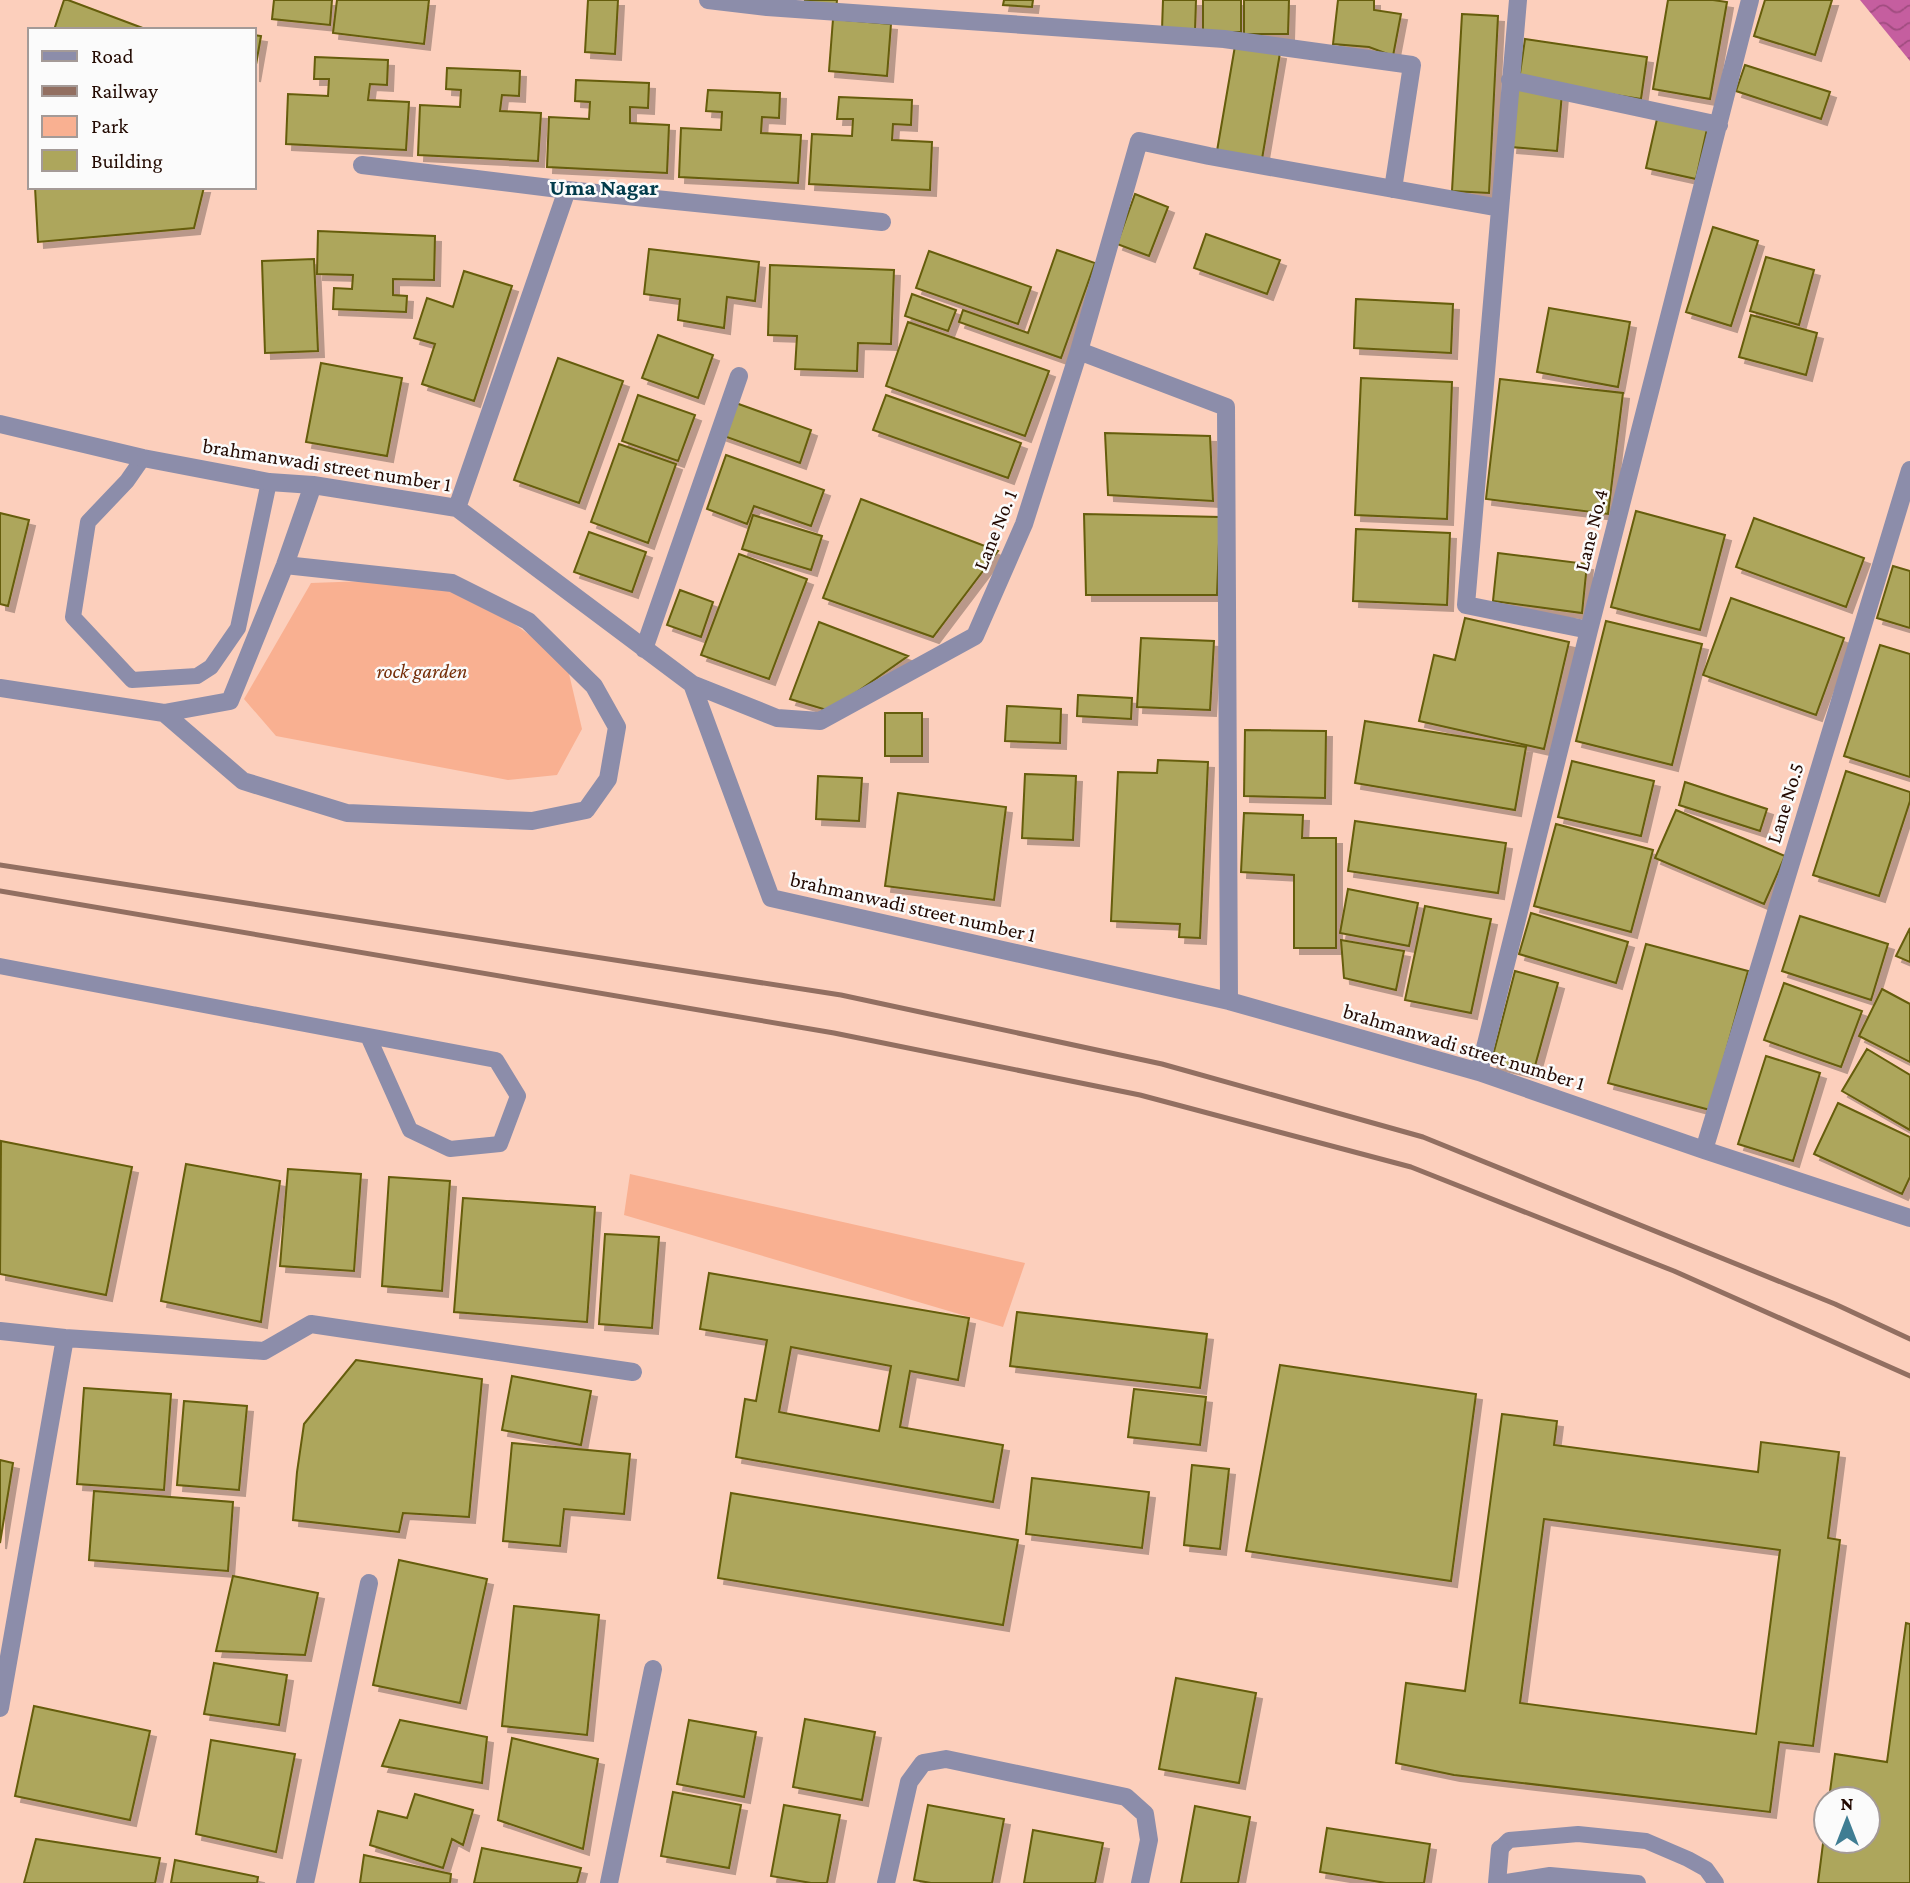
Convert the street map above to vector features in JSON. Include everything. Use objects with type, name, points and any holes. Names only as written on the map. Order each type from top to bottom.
[{"type":"street","points":[[708,0],[767,7],[1224,39],[1412,65],[1393,189],[1500,208]]},
{"type":"street","points":[[1518,0],[1466,606],[1589,630]]},
{"type":"street","name":"Lane No.4","points":[[1479,1072],[1750,0]]},
{"type":"street","points":[[1510,80],[1719,125]]},
{"type":"street","name":"Lane No. 1","points":[[692,684],[778,718],[820,721],[975,636],[1024,524],[1079,351],[1139,141],[1393,189]]},
{"type":"street","points":[[362,165],[567,190],[882,222]]},
{"type":"street","points":[[457,509],[567,190]]},
{"type":"street","points":[[1079,351],[1226,407],[1229,1001]]},
{"type":"street","points":[[644,649],[739,376]]},
{"type":"street","name":"brahmanwadi street number 1","points":[[0,424],[143,458],[270,482],[313,485],[457,509],[692,684],[771,898],[1229,1001],[1479,1072],[1910,1218]]},
{"type":"street","name":"Lane No.5","points":[[1704,1150],[1910,470]]},
{"type":"street","points":[[0,688],[164,713],[230,701],[285,565],[313,485]]},
{"type":"street","points":[[164,713],[243,781],[347,813],[533,821],[586,810],[608,779],[617,727],[594,686],[528,621],[452,583],[285,565]]},
{"type":"street","points":[[0,1331],[264,1351],[311,1324],[633,1372]]},
{"type":"street","points":[[0,1708],[65,1338]]},
{"type":"street","points":[[305,1883],[369,1583]]},
{"type":"street","points":[[608,1883],[653,1669]]},
{"type":"street","points":[[886,1883],[909,1782],[923,1763],[946,1759],[1126,1797],[1145,1814],[1149,1840],[1140,1883]]},
{"type":"street","points":[[1498,1883],[1500,1849]]},
{"type":"lane","points":[[143,458],[127,481],[88,522],[73,617],[132,680],[197,676],[211,667],[238,628],[270,482]]},
{"type":"lane","points":[[0,966],[496,1060],[518,1096],[500,1144],[450,1149],[410,1130],[368,1036]]},
{"type":"lane","points":[[1500,1849],[1509,1840],[1578,1834],[1646,1841],[1688,1859],[1706,1870],[1716,1883]]},
{"type":"lane","points":[[1498,1883],[1550,1875],[1638,1883]]},
{"type":"green space","name":"rock garden","points":[[450,578],[566,661],[582,729],[557,775],[508,780],[276,736],[244,699],[311,583]]},
{"type":"green space","points":[[630,1174],[1025,1263],[1003,1327],[624,1215]]},
{"type":"water","points":[[1860,0],[1910,0],[1910,61]]},
{"type":"building","points":[[64,0],[68,0],[143,28],[55,28]]},
{"type":"building","points":[[274,0],[332,0],[330,25],[272,19]]},
{"type":"building","points":[[337,0],[429,0],[424,44],[333,33]]},
{"type":"building","points":[[588,0],[618,0],[615,54],[585,52]]},
{"type":"building","points":[[805,0],[837,0],[836,10],[804,7]]},
{"type":"building","points":[[1004,0],[1033,0],[1032,7],[1003,5]]},
{"type":"building","points":[[1163,0],[1196,0],[1195,31],[1162,30]]},
{"type":"building","points":[[1203,0],[1241,0],[1241,32],[1203,32]]},
{"type":"building","points":[[1244,0],[1289,0],[1288,34],[1244,34]]},
{"type":"building","points":[[1338,0],[1374,0],[1374,10],[1401,14],[1393,56],[1369,47],[1333,44]]},
{"type":"building","points":[[1668,0],[1727,2],[1710,99],[1653,89]]},
{"type":"building","points":[[1765,0],[1832,0],[1815,55],[1754,36]]},
{"type":"building","points":[[1462,14],[1498,16],[1489,193],[1452,191]]},
{"type":"building","points":[[833,19],[891,24],[887,76],[829,71]]},
{"type":"building","points":[[256,35],[261,36],[256,65]]},
{"type":"building","points":[[1525,39],[1647,57],[1641,99],[1519,80]]},
{"type":"building","points":[[1235,46],[1280,53],[1262,159],[1217,151]]},
{"type":"building","points":[[315,57],[388,60],[387,85],[370,84],[368,100],[409,102],[406,150],[286,144],[288,94],[328,96],[329,79],[314,79]]},
{"type":"building","points":[[1745,65],[1830,92],[1821,119],[1736,91]]},
{"type":"building","points":[[447,68],[520,71],[519,96],[502,95],[500,111],[541,113],[538,161],[418,155],[420,105],[460,107],[461,90],[446,89]]},
{"type":"building","points":[[576,80],[649,83],[648,108],[630,107],[630,123],[669,125],[667,173],[547,167],[549,117],[589,119],[590,102],[575,101]]},
{"type":"building","points":[[1516,88],[1562,93],[1557,151],[1511,147]]},
{"type":"building","points":[[708,90],[780,93],[779,118],[762,117],[761,133],[801,135],[798,183],[679,177],[681,128],[721,130],[722,112],[706,111]]},
{"type":"building","points":[[839,97],[912,100],[911,125],[893,124],[892,140],[932,142],[930,190],[809,184],[812,134],[852,136],[853,119],[837,119]]},
{"type":"building","points":[[1657,119],[1707,129],[1696,179],[1646,168]]},
{"type":"building","points":[[35,189],[204,189],[194,228],[38,242]]},
{"type":"building","points":[[1135,194],[1168,207],[1149,256],[1117,244]]},
{"type":"building","points":[[1713,227],[1758,241],[1731,326],[1686,312]]},
{"type":"building","points":[[318,231],[435,236],[434,280],[393,279],[393,295],[407,296],[406,312],[333,309],[334,288],[352,289],[353,275],[317,274]]},
{"type":"building","points":[[1206,234],[1280,260],[1267,294],[1194,268]]},
{"type":"building","points":[[649,249],[759,262],[755,301],[727,297],[724,328],[678,320],[680,299],[644,294]]},
{"type":"building","points":[[1057,250],[1095,263],[1061,358],[959,322],[963,310],[1028,333]]},
{"type":"building","points":[[929,251],[1031,287],[1018,324],[916,288]]},
{"type":"building","points":[[1766,257],[1814,270],[1799,325],[1750,311]]},
{"type":"building","points":[[314,259],[318,351],[265,353],[262,261]]},
{"type":"building","points":[[770,265],[894,270],[891,344],[858,343],[857,371],[795,369],[797,336],[768,335]]},
{"type":"building","points":[[464,271],[512,286],[474,401],[422,384],[435,344],[414,338],[427,298],[453,307]]},
{"type":"building","points":[[912,294],[956,310],[948,331],[905,316]]},
{"type":"building","points":[[1356,299],[1453,304],[1451,353],[1354,348]]},
{"type":"building","points":[[1549,308],[1630,322],[1618,387],[1537,372]]},
{"type":"building","points":[[1751,315],[1817,333],[1806,375],[1739,357]]},
{"type":"building","points":[[908,322],[1049,371],[1025,436],[886,386]]},
{"type":"building","points":[[658,335],[713,355],[698,398],[642,378]]},
{"type":"building","points":[[558,358],[623,381],[579,503],[514,480]]},
{"type":"building","points":[[321,363],[402,378],[387,456],[306,442]]},
{"type":"building","points":[[1361,378],[1452,382],[1447,519],[1355,515]]},
{"type":"building","points":[[1500,379],[1623,393],[1608,514],[1486,499]]},
{"type":"building","points":[[638,395],[695,415],[678,461],[622,441]]},
{"type":"building","points":[[886,395],[1021,443],[1008,478],[873,430]]},
{"type":"building","points":[[733,402],[811,430],[800,463],[721,435]]},
{"type":"building","points":[[1105,433],[1210,436],[1213,501],[1108,495]]},
{"type":"building","points":[[619,444],[676,464],[648,543],[591,522]]},
{"type":"building","points":[[726,455],[824,490],[811,526],[754,506],[747,524],[707,509]]},
{"type":"building","points":[[861,499],[998,551],[933,637],[823,598]]},
{"type":"building","points":[[1636,511],[1725,535],[1700,630],[1611,607]]},
{"type":"building","points":[[0,513],[29,520],[8,606],[0,604]]},
{"type":"building","points":[[1084,514],[1220,517],[1217,595],[1086,595]]},
{"type":"building","points":[[753,515],[822,536],[811,570],[742,549]]},
{"type":"building","points":[[1754,518],[1864,558],[1846,607],[1736,567]]},
{"type":"building","points":[[1356,529],[1450,533],[1447,605],[1353,601]]},
{"type":"building","points":[[589,532],[646,552],[632,592],[574,572]]},
{"type":"building","points":[[1498,553],[1587,564],[1582,613],[1493,601]]},
{"type":"building","points":[[739,554],[807,579],[769,679],[701,655]]},
{"type":"building","points":[[1893,566],[1910,571],[1910,628],[1877,618]]},
{"type":"building","points":[[680,590],[713,602],[701,637],[667,625]]},
{"type":"building","points":[[1731,598],[1844,638],[1816,715],[1703,675]]},
{"type":"building","points":[[1465,618],[1569,642],[1544,749],[1419,721],[1434,655],[1455,660]]},
{"type":"building","points":[[1606,621],[1702,644],[1672,765],[1576,741]]},
{"type":"building","points":[[819,622],[908,656],[830,711],[790,699]]},
{"type":"building","points":[[1141,638],[1214,641],[1210,710],[1137,707]]},
{"type":"building","points":[[1880,645],[1910,654],[1910,777],[1844,756]]},
{"type":"building","points":[[1078,695],[1132,698],[1131,719],[1077,716]]},
{"type":"building","points":[[1007,706],[1061,709],[1060,743],[1005,741]]},
{"type":"building","points":[[885,713],[922,713],[922,756],[885,756]]},
{"type":"building","points":[[1365,721],[1526,747],[1515,810],[1355,783]]},
{"type":"building","points":[[1245,730],[1326,731],[1325,798],[1244,796]]},
{"type":"building","points":[[1158,760],[1208,762],[1200,938],[1179,937],[1180,924],[1111,921],[1118,772],[1157,773]]},
{"type":"building","points":[[1572,761],[1654,781],[1641,836],[1558,817]]},
{"type":"building","points":[[1846,771],[1910,792],[1910,801],[1879,896],[1813,875]]},
{"type":"building","points":[[1025,774],[1076,776],[1073,840],[1022,838]]},
{"type":"building","points":[[818,776],[862,778],[859,821],[816,819]]},
{"type":"building","points":[[1685,782],[1767,809],[1760,831],[1679,805]]},
{"type":"building","points":[[898,793],[1006,807],[994,900],[885,886]]},
{"type":"building","points":[[1676,810],[1785,856],[1764,904],[1655,858]]},
{"type":"building","points":[[1244,813],[1303,815],[1302,838],[1336,838],[1336,948],[1294,948],[1294,875],[1241,872]]},
{"type":"building","points":[[1355,821],[1506,843],[1498,893],[1348,871]]},
{"type":"building","points":[[1556,824],[1653,850],[1631,932],[1534,906]]},
{"type":"building","points":[[1348,889],[1418,903],[1409,946],[1340,933]]},
{"type":"building","points":[[1425,906],[1491,919],[1471,1013],[1405,1000]]},
{"type":"building","points":[[1531,913],[1628,942],[1616,983],[1519,954]]},
{"type":"building","points":[[1800,916],[1888,944],[1871,1000],[1782,971]]},
{"type":"building","points":[[1910,928],[1910,962],[1896,956]]},
{"type":"building","points":[[1341,940],[1404,951],[1396,990],[1344,978]]},
{"type":"building","points":[[1646,944],[1748,971],[1710,1110],[1608,1083]]},
{"type":"building","points":[[1515,971],[1558,983],[1533,1073],[1491,1063]]},
{"type":"building","points":[[1784,983],[1862,1011],[1841,1067],[1764,1040]]},
{"type":"building","points":[[1882,989],[1910,1004],[1910,1062],[1859,1036]]},
{"type":"building","points":[[1867,1049],[1910,1075],[1910,1130],[1842,1091]]},
{"type":"building","points":[[1766,1056],[1820,1073],[1793,1161],[1738,1144]]},
{"type":"building","points":[[1838,1103],[1910,1137],[1910,1177],[1902,1194],[1814,1154]]},
{"type":"building","points":[[1,1141],[132,1167],[106,1295],[0,1274]]},
{"type":"building","points":[[186,1164],[280,1181],[261,1322],[161,1301]]},
{"type":"building","points":[[288,1169],[361,1174],[354,1271],[280,1266]]},
{"type":"building","points":[[389,1177],[450,1181],[442,1291],[382,1286]]},
{"type":"building","points":[[463,1198],[595,1207],[587,1322],[454,1312]]},
{"type":"building","points":[[605,1234],[659,1237],[652,1328],[599,1324]]},
{"type":"building","points":[[709,1273],[969,1318],[958,1380],[910,1371],[900,1427],[1003,1445],[993,1502],[736,1457],[745,1399],[756,1401],[767,1340],[700,1329]],"holes":[[[791,1347],[891,1366],[879,1431],[779,1412]]]},
{"type":"building","points":[[1017,1312],[1207,1334],[1200,1388],[1010,1366]]},
{"type":"building","points":[[356,1360],[482,1379],[469,1517],[403,1513],[399,1532],[293,1520],[304,1424]]},
{"type":"building","points":[[1280,1365],[1476,1394],[1451,1581],[1246,1551]]},
{"type":"building","points":[[512,1376],[591,1391],[581,1445],[502,1430]]},
{"type":"building","points":[[84,1388],[171,1394],[164,1490],[77,1484]]},
{"type":"building","points":[[1134,1389],[1206,1397],[1200,1445],[1128,1437]]},
{"type":"building","points":[[184,1401],[247,1406],[239,1490],[177,1485]]},
{"type":"building","points":[[1502,1414],[1557,1421],[1554,1445],[1758,1472],[1761,1442],[1839,1452],[1828,1538],[1840,1540],[1813,1746],[1779,1742],[1770,1812],[1454,1775],[1396,1763],[1406,1683],[1465,1691]],"holes":[[[1544,1519],[1780,1550],[1756,1734],[1520,1703]]]},
{"type":"building","points":[[512,1443],[630,1454],[624,1514],[564,1509],[560,1546],[503,1541]]},
{"type":"building","points":[[0,1460],[13,1463],[0,1543]]},
{"type":"building","points":[[1192,1465],[1229,1469],[1220,1549],[1184,1545]]},
{"type":"building","points":[[1032,1478],[1149,1492],[1142,1548],[1026,1534]]},
{"type":"building","points":[[94,1491],[233,1502],[228,1571],[89,1560]]},
{"type":"building","points":[[731,1493],[1018,1540],[1003,1625],[718,1578]]},
{"type":"building","points":[[399,1560],[487,1579],[460,1703],[373,1685]]},
{"type":"building","points":[[233,1576],[318,1593],[305,1655],[216,1651]]},
{"type":"building","points":[[514,1606],[599,1615],[587,1735],[502,1726]]},
{"type":"building","points":[[1906,1623],[1910,1624],[1910,1883],[1818,1883],[1822,1855],[1882,1855],[1882,1785],[1831,1785],[1835,1754],[1887,1762]]},
{"type":"building","points":[[214,1663],[287,1675],[279,1725],[204,1714]]},
{"type":"building","points":[[1176,1678],[1256,1693],[1239,1783],[1159,1769]]},
{"type":"building","points":[[34,1706],[150,1731],[130,1820],[15,1796]]},
{"type":"building","points":[[805,1719],[875,1732],[862,1800],[793,1787]]},
{"type":"building","points":[[400,1720],[487,1737],[482,1783],[382,1766]]},
{"type":"building","points":[[689,1720],[756,1732],[744,1797],[677,1784]]},
{"type":"building","points":[[512,1738],[598,1759],[583,1849],[498,1820]]},
{"type":"building","points":[[211,1740],[295,1754],[276,1852],[196,1834]]},
{"type":"building","points":[[673,1792],[741,1805],[729,1868],[661,1856]]},
{"type":"building","points":[[415,1794],[473,1810],[463,1845],[452,1839],[443,1868],[370,1845],[378,1811],[407,1818]]},
{"type":"building","points":[[784,1805],[840,1815],[827,1883],[771,1876]]},
{"type":"building","points":[[928,1805],[1004,1819],[992,1883],[931,1883],[914,1880]]},
{"type":"building","points":[[1195,1806],[1250,1817],[1238,1883],[1181,1883]]},
{"type":"building","points":[[1327,1828],[1430,1844],[1424,1883],[1386,1883],[1320,1872]]},
{"type":"building","points":[[1033,1830],[1103,1843],[1095,1883],[1024,1883]]},
{"type":"building","points":[[36,1839],[160,1858],[155,1883],[24,1883]]},
{"type":"building","points":[[482,1848],[581,1868],[577,1883],[474,1883]]},
{"type":"building","points":[[364,1855],[451,1874],[450,1883],[360,1883]]},
{"type":"building","points":[[175,1860],[258,1877],[257,1883],[171,1883]]},
{"type":"railway","points":[[0,865],[841,995],[1162,1064],[1423,1137],[1835,1304],[1910,1339]]},
{"type":"railway","points":[[0,891],[834,1033],[1140,1095],[1411,1167],[1674,1271],[1910,1376]]},
{"type":"district","name":"Uma Nagar","points":[[604,187]]}]
